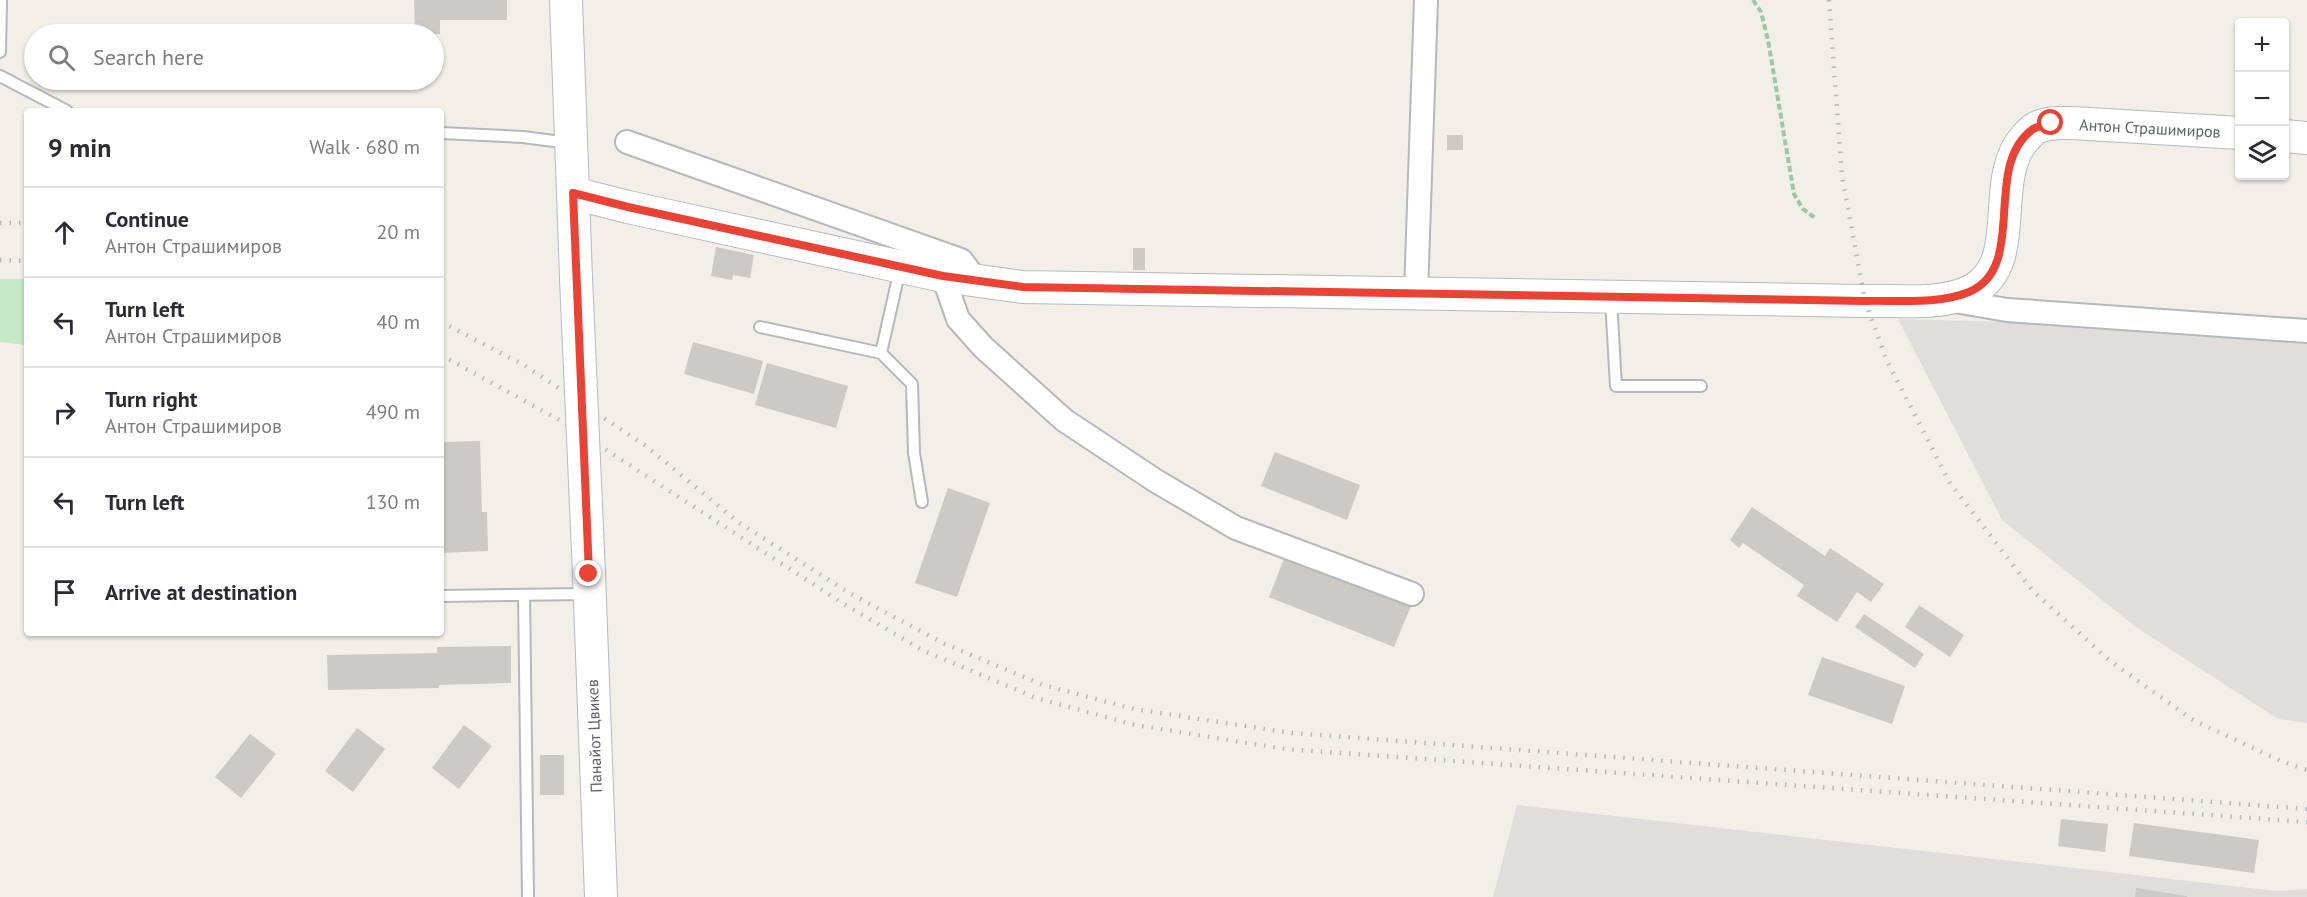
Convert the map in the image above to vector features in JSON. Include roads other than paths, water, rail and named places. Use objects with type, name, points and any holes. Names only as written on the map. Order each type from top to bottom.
[{"type":"street","name":"Панайот Цвикев","points":[[566,0],[600,897]]},
{"type":"street","points":[[1416,292],[1426,0]]},
{"type":"street","name":"Антон Страшимиров","points":[[573,193],[943,276],[1023,287],[1865,301],[1944,300],[1971,291],[1985,282],[1996,265],[2001,247],[2006,180],[2010,164],[2016,148],[2034,129],[2051,123],[2072,123],[2235,133]]},
{"type":"street","points":[[2289,136],[2307,138]]},
{"type":"street","points":[[627,142],[961,260],[977,281]]},
{"type":"street","points":[[943,276],[958,319],[983,347],[1064,420],[1156,481],[1236,528],[1412,594]]},
{"type":"street","points":[[1944,300],[2007,310],[2307,331]]},
{"type":"lane","points":[[0,52],[1,0]]},
{"type":"lane","points":[[0,76],[24,89]]},
{"type":"lane","points":[[27,90],[61,108]]},
{"type":"lane","points":[[444,133],[523,137],[571,144]]},
{"type":"lane","points":[[881,353],[900,266]]},
{"type":"lane","points":[[1611,296],[1616,386],[1701,386]]},
{"type":"lane","points":[[760,327],[881,353],[912,384],[914,453],[922,502]]},
{"type":"lane","points":[[444,596],[524,595],[589,584]]},
{"type":"lane","points":[[524,595],[528,897]]},
{"type":"railway","points":[[1829,0],[1842,176],[1865,301],[1887,361],[1950,483],[2033,591],[2110,661],[2193,720],[2281,761],[2307,770]]},
{"type":"railway","points":[[0,223],[24,223]]},
{"type":"railway","points":[[0,260],[24,261]]},
{"type":"railway","points":[[444,324],[524,365],[646,446],[738,522],[851,594],[945,644],[1043,685],[1134,709],[1292,733],[2307,809]]},
{"type":"railway","points":[[444,357],[563,422],[844,604],[922,650],[1036,698],[1135,725],[1285,749],[2307,822]]}]
